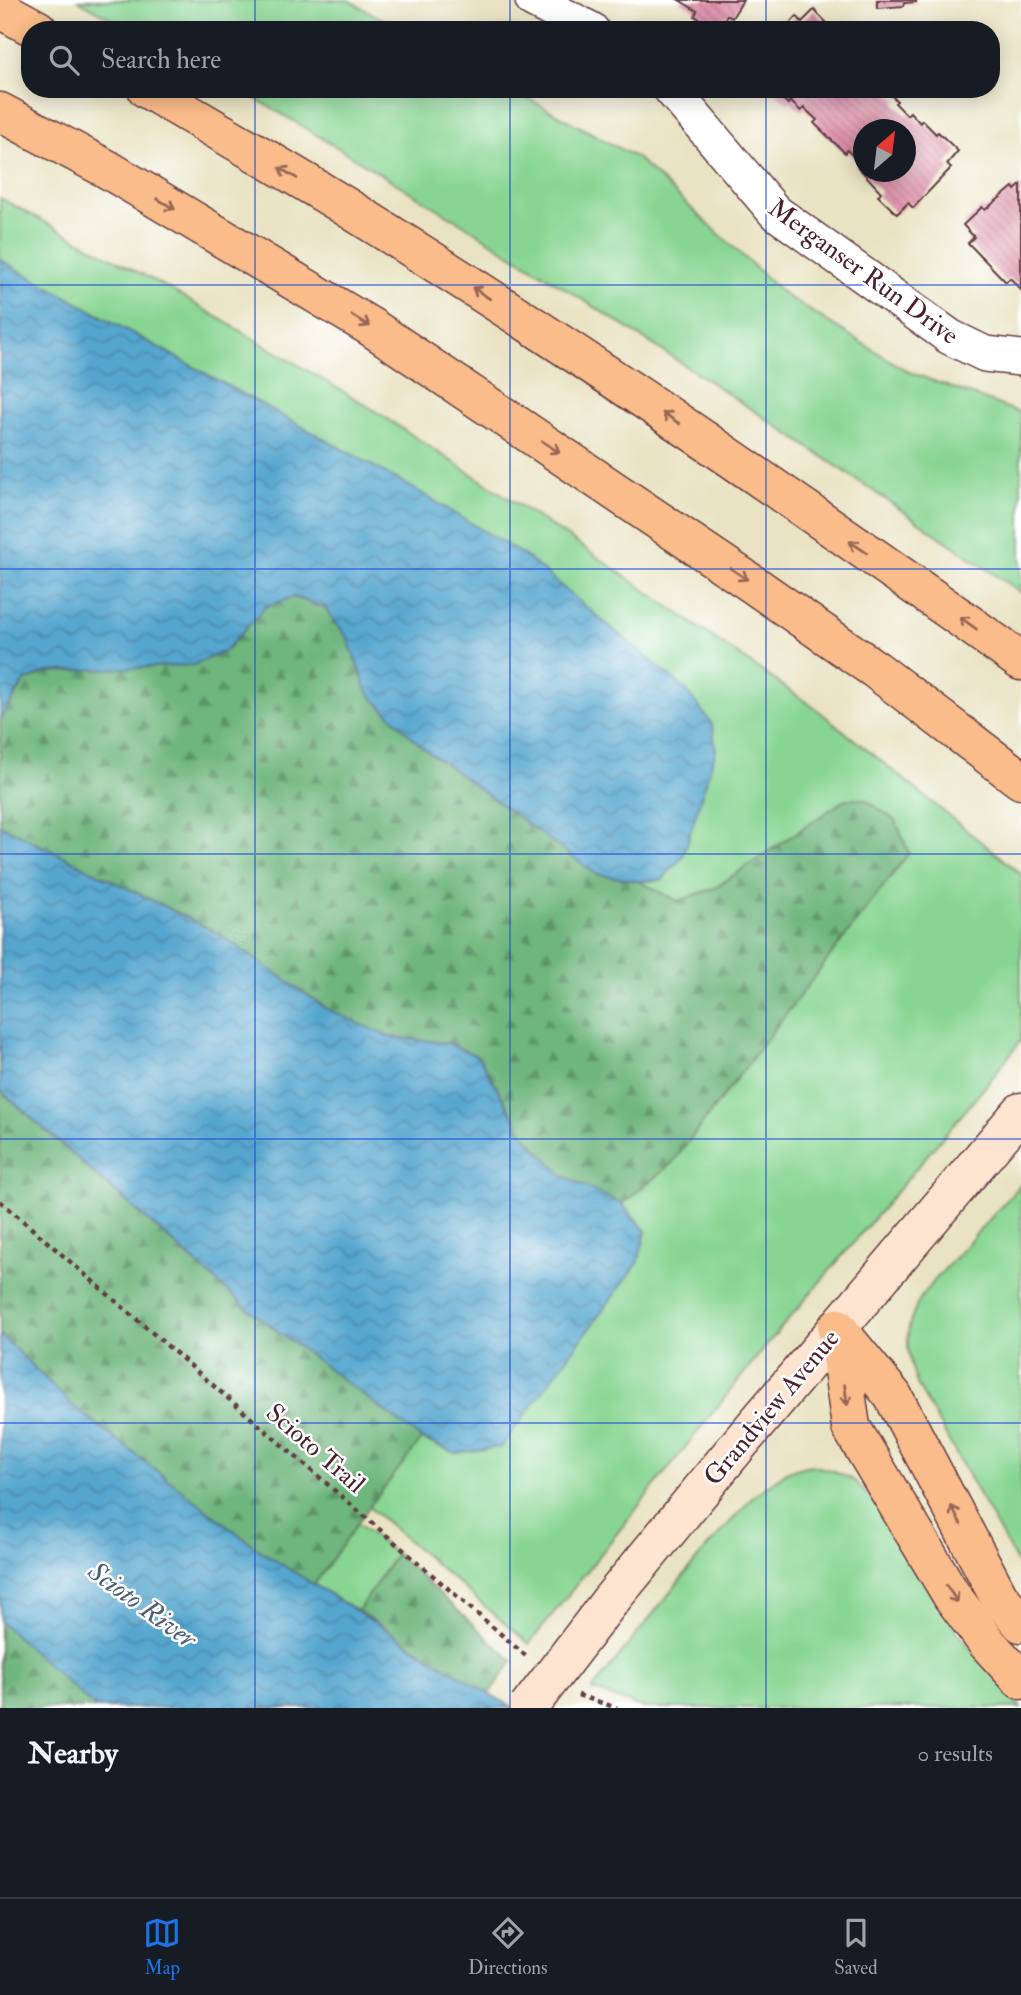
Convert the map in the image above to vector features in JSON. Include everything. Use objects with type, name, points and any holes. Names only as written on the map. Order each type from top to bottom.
[{"type":"highway","points":[[0,9],[22,21]]},
{"type":"highway","points":[[162,98],[354,212],[594,365],[1021,661]]},
{"type":"highway","points":[[0,112],[107,169],[371,327],[777,601],[876,670],[1021,780]]},
{"type":"highway","points":[[0,125],[107,169]]},
{"type":"highway","points":[[837,1328],[893,1395],[999,1597],[1021,1623]]},
{"type":"highway","points":[[837,1328],[850,1427],[952,1596],[988,1644],[1021,1680]]},
{"type":"main road","name":"Grandview Avenue","points":[[528,1708],[610,1601],[1021,1112]]},
{"type":"street","points":[[533,0],[574,21]]},
{"type":"street","name":"Merganser Run Drive","points":[[679,98],[775,212],[950,337],[985,354],[1021,358]]},
{"type":"path","name":"Scioto Trail","points":[[0,1201],[534,1663]]},
{"type":"path","points":[[576,1694],[617,1708]]},
{"type":"green space","points":[[78,0],[348,0],[386,21],[115,21]]},
{"type":"green space","points":[[253,98],[527,98],[637,158],[785,295],[909,372],[1021,413],[1021,593],[634,332]]},
{"type":"green space","points":[[0,198],[168,288],[366,405],[583,547],[819,711],[1021,874],[1021,1040],[985,1087],[765,1347],[529,1644],[369,1507],[422,1439],[455,1453],[646,1231],[622,1204],[672,1163],[909,852],[846,799],[715,888],[678,901],[638,881],[662,880],[685,689],[525,556],[413,488],[0,260]]},
{"type":"green space","points":[[294,597],[324,607],[347,637],[368,693],[596,874],[638,881],[678,901],[715,888],[846,799],[865,799],[896,821],[909,853],[672,1163],[622,1204],[563,1176],[525,1136],[479,1057],[448,1043],[389,1037],[329,1010],[216,932],[0,825],[0,719],[25,681],[47,672],[225,651],[266,606]]},
{"type":"green space","points":[[0,1090],[247,1308],[422,1439],[369,1507],[314,1585],[259,1550],[73,1406],[0,1334]]},
{"type":"green space","points":[[1021,1184],[1021,1570],[917,1384],[910,1359],[908,1336],[913,1315],[925,1291]]},
{"type":"green space","points":[[811,1465],[834,1471],[855,1481],[877,1505],[959,1634],[1021,1708],[644,1708],[592,1690],[697,1559],[754,1496],[788,1471]]},
{"type":"green space","points":[[357,1523],[396,1554],[358,1611],[314,1585]]},
{"type":"green space","points":[[396,1554],[513,1661],[489,1694],[358,1611]]},
{"type":"green space","points":[[0,1622],[2,1623],[96,1708],[0,1708]]},
{"type":"water","points":[[0,260],[413,488],[525,556],[685,689],[712,724],[716,750],[683,856],[662,880],[638,881],[596,874],[422,747],[368,693],[347,637],[324,607],[294,597],[266,606],[225,651],[193,665],[47,672],[25,681],[0,719]]},
{"type":"water","points":[[0,825],[216,932],[329,1010],[389,1037],[448,1043],[479,1057],[525,1136],[563,1176],[622,1204],[646,1231],[638,1263],[501,1447],[455,1453],[422,1439],[247,1308],[0,1090]]},
{"type":"water","name":"Scioto River","points":[[0,1334],[73,1406],[259,1550],[515,1708],[96,1708],[0,1622]]},
{"type":"building","points":[[679,0],[743,0],[732,18],[727,15],[723,21],[703,21],[695,16],[697,11]]},
{"type":"building","points":[[877,0],[916,0],[916,2],[877,8]]},
{"type":"building","points":[[814,10],[825,21],[803,21]]},
{"type":"building","points":[[782,98],[894,98],[897,101],[895,103],[907,115],[910,112],[920,123],[922,120],[958,151],[947,164],[951,168],[913,208],[908,203],[897,214],[878,196],[881,192],[872,182],[916,182],[916,119],[853,119],[853,156],[847,150],[845,153],[814,123],[817,120],[804,108],[801,111],[790,101],[788,104]]},
{"type":"building","points":[[1021,185],[1021,290],[1010,278],[1006,282],[968,243],[974,237],[963,225],[982,207],[985,210],[1013,187],[1015,190]]}]
